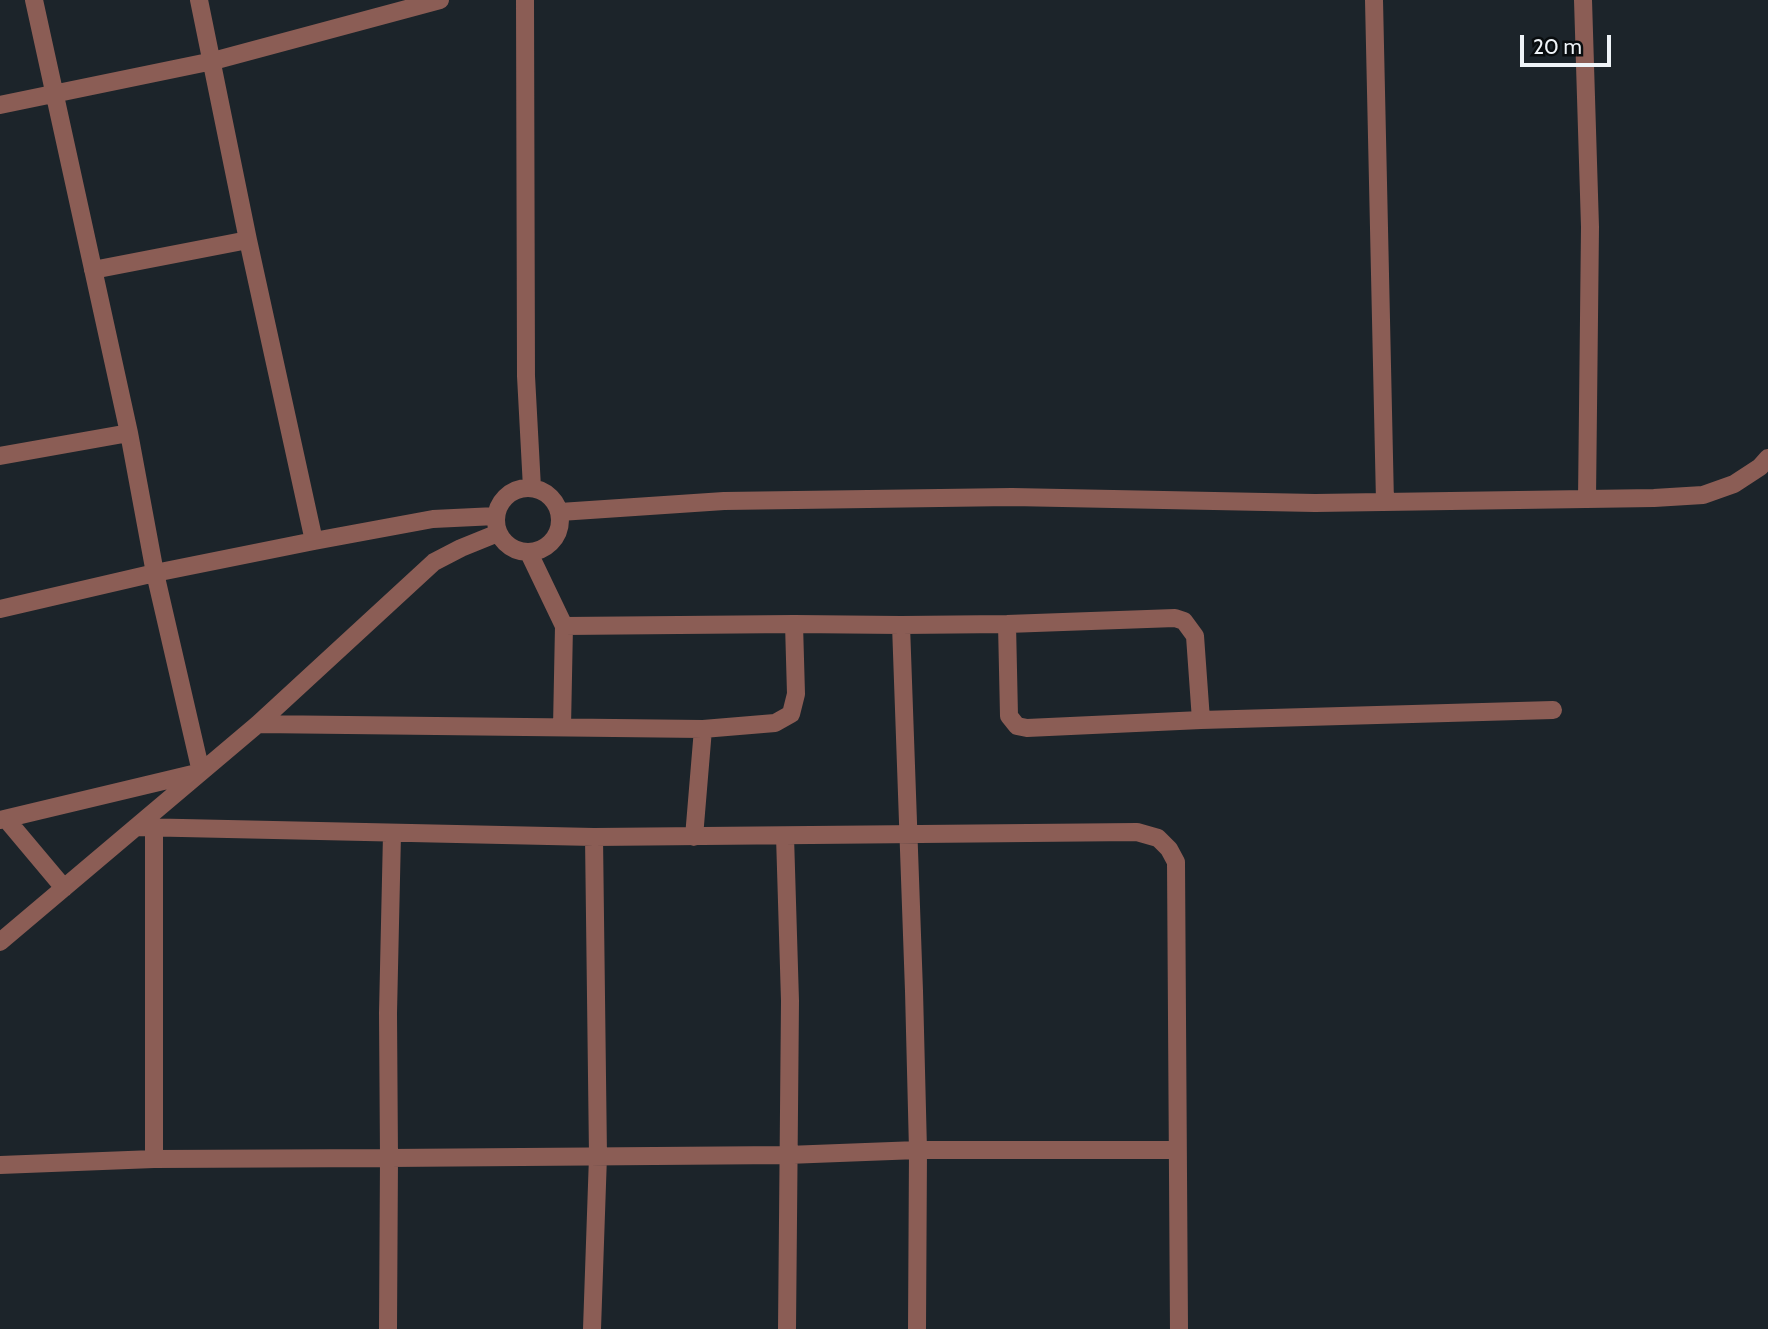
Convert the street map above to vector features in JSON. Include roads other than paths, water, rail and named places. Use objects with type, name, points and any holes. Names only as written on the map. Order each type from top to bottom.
[{"type":"street","points":[[34,0],[129,433],[155,573],[201,772]]},
{"type":"street","points":[[199,0],[314,541]]},
{"type":"street","points":[[0,106],[213,61],[440,0]]},
{"type":"street","points":[[525,0],[526,376],[532,488]]},
{"type":"street","points":[[1374,0],[1385,502]]},
{"type":"street","points":[[1583,0],[1590,227],[1587,499]]},
{"type":"street","points":[[93,270],[248,240]]},
{"type":"street","points":[[0,456],[129,433]]},
{"type":"street","points":[[560,512],[724,501],[1012,497],[1315,503],[1703,495],[1734,484],[1760,467],[1768,458]]},
{"type":"street","points":[[532,488],[550,496],[560,512],[559,531],[554,540],[547,547],[529,553],[510,547],[497,524],[502,500],[516,490],[532,488]]},
{"type":"street","points":[[0,610],[155,573],[433,519],[497,524]]},
{"type":"street","points":[[0,942],[64,888],[145,827],[201,772],[258,724],[434,562],[497,524]]},
{"type":"street","points":[[529,553],[564,626],[562,727]]},
{"type":"street","points":[[564,626],[1007,624],[1175,618],[1184,621],[1195,636],[1201,720]]},
{"type":"street","points":[[1007,624],[1009,716],[1017,726],[1027,728],[1553,710]]},
{"type":"street","points":[[258,724],[703,729],[775,723],[790,714],[796,695],[794,625]]},
{"type":"street","points":[[901,625],[918,1150],[917,1329]]},
{"type":"street","points":[[694,837],[703,729]]},
{"type":"street","points":[[64,888],[3,820],[201,772]]},
{"type":"street","points":[[145,827],[594,838],[1137,832],[1158,838],[1169,849],[1176,862],[1179,1329]]},
{"type":"street","points":[[145,827],[154,1159]]},
{"type":"street","points":[[388,1329],[388,1013],[392,835]]},
{"type":"street","points":[[785,836],[790,1001],[787,1329]]},
{"type":"street","points":[[592,1329],[598,1157],[594,838]]},
{"type":"street","points":[[0,1165],[154,1159],[787,1155],[918,1150],[1177,1150]]}]
